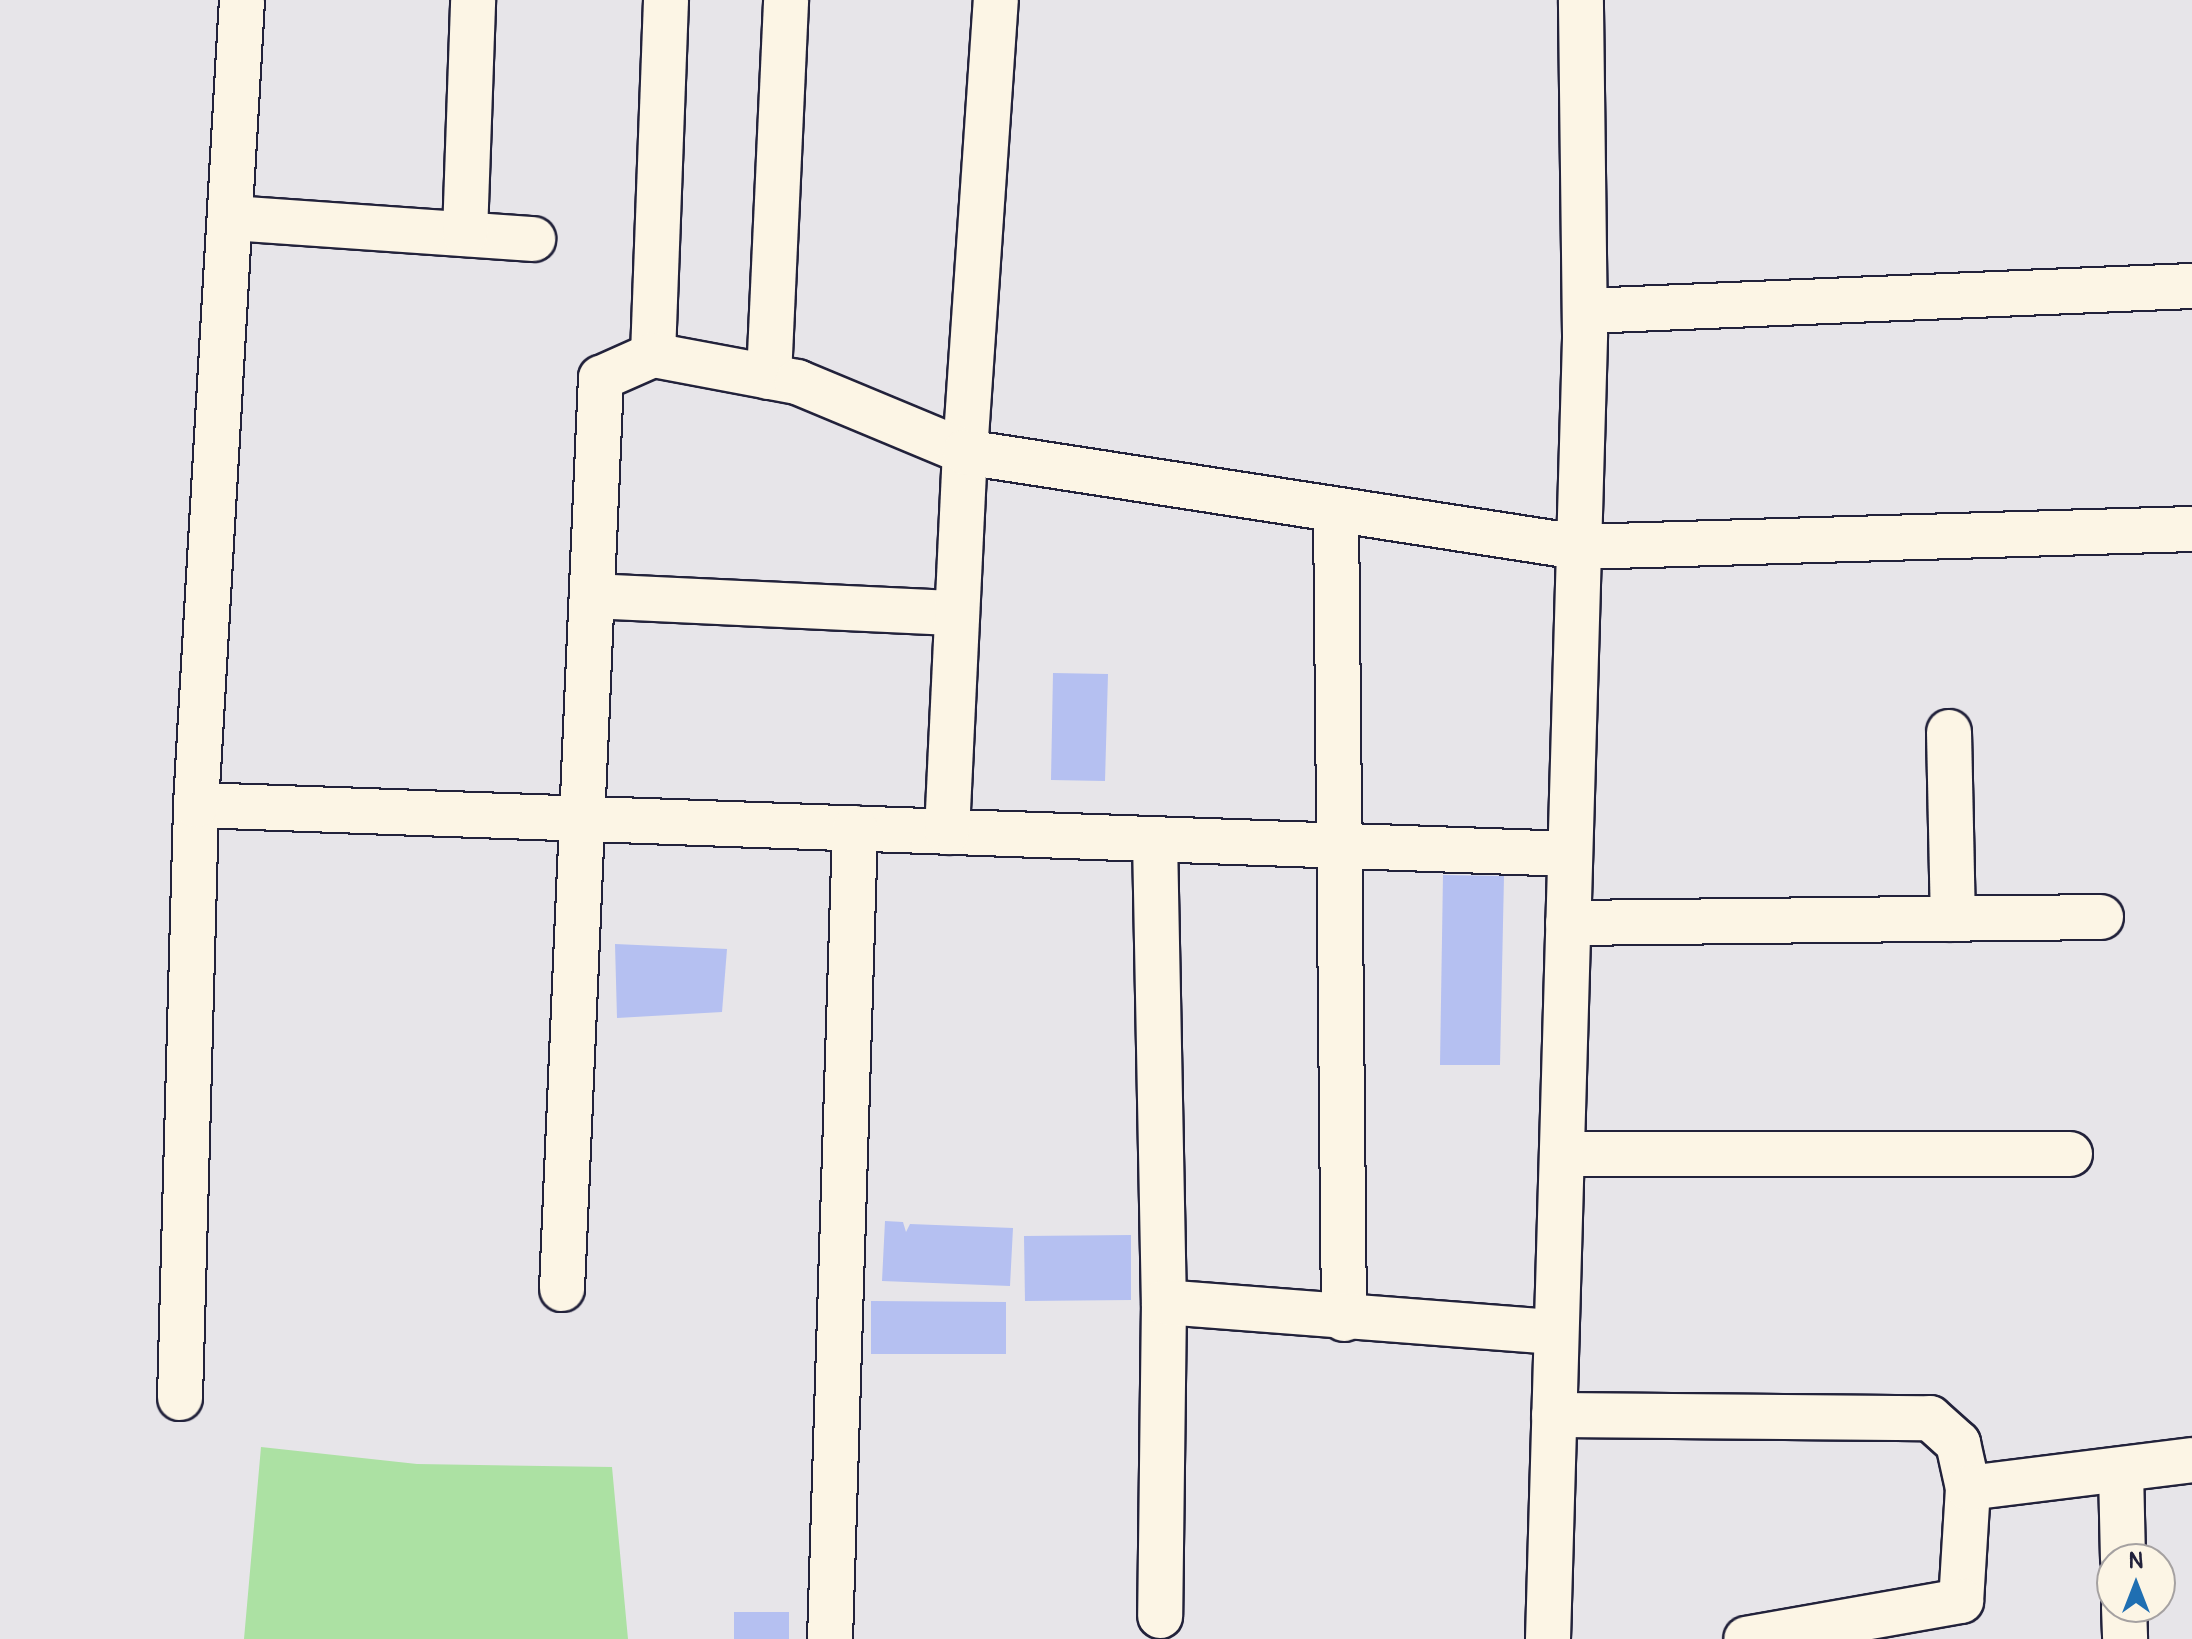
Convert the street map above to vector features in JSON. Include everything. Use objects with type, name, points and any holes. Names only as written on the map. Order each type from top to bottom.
[{"type":"street","points":[[180,1398],[196,805],[232,218],[242,0]]},
{"type":"street","points":[[465,234],[473,0]]},
{"type":"street","points":[[653,355],[666,0]]},
{"type":"street","points":[[769,377],[786,0]]},
{"type":"street","points":[[947,832],[965,452],[996,0]]},
{"type":"street","points":[[1548,1639],[1585,311],[1581,0]]},
{"type":"street","points":[[232,218],[533,239]]},
{"type":"street","points":[[1585,311],[2192,286]]},
{"type":"street","points":[[562,1289],[601,378],[653,355],[797,382],[965,452],[1336,512],[1579,547],[2192,529]]},
{"type":"street","points":[[1336,512],[1344,1319]]},
{"type":"street","points":[[592,596],[957,613]]},
{"type":"street","points":[[1949,732],[1953,919]]},
{"type":"street","points":[[196,805],[1570,854]]},
{"type":"street","points":[[830,1639],[855,828]]},
{"type":"street","points":[[1155,839],[1164,1302],[1160,1616]]},
{"type":"street","points":[[1568,923],[2101,917]]},
{"type":"street","points":[[1562,1154],[2070,1154]]},
{"type":"street","points":[[1164,1302],[1344,1319],[1556,1332]]},
{"type":"street","points":[[1554,1415],[1930,1418],[1958,1443],[1968,1488],[1961,1601],[1746,1639]]},
{"type":"street","points":[[1968,1488],[2192,1460]]},
{"type":"street","points":[[2121,1471],[2123,1543]]},
{"type":"green space","points":[[261,1447],[417,1464],[612,1467],[628,1639],[244,1639]]},
{"type":"building","points":[[1053,673],[1108,674],[1105,781],[1051,780]]},
{"type":"building","points":[[1443,875],[1504,876],[1500,1065],[1440,1065]]},
{"type":"building","points":[[615,944],[727,949],[722,1012],[617,1018]]},
{"type":"building","points":[[885,1221],[903,1222],[906,1232],[910,1224],[1013,1228],[1010,1286],[882,1281]]},
{"type":"building","points":[[1131,1235],[1131,1300],[1025,1301],[1024,1236]]},
{"type":"building","points":[[871,1301],[1006,1302],[1006,1354],[871,1354]]},
{"type":"building","points":[[734,1612],[789,1612],[789,1639],[734,1639]]}]
